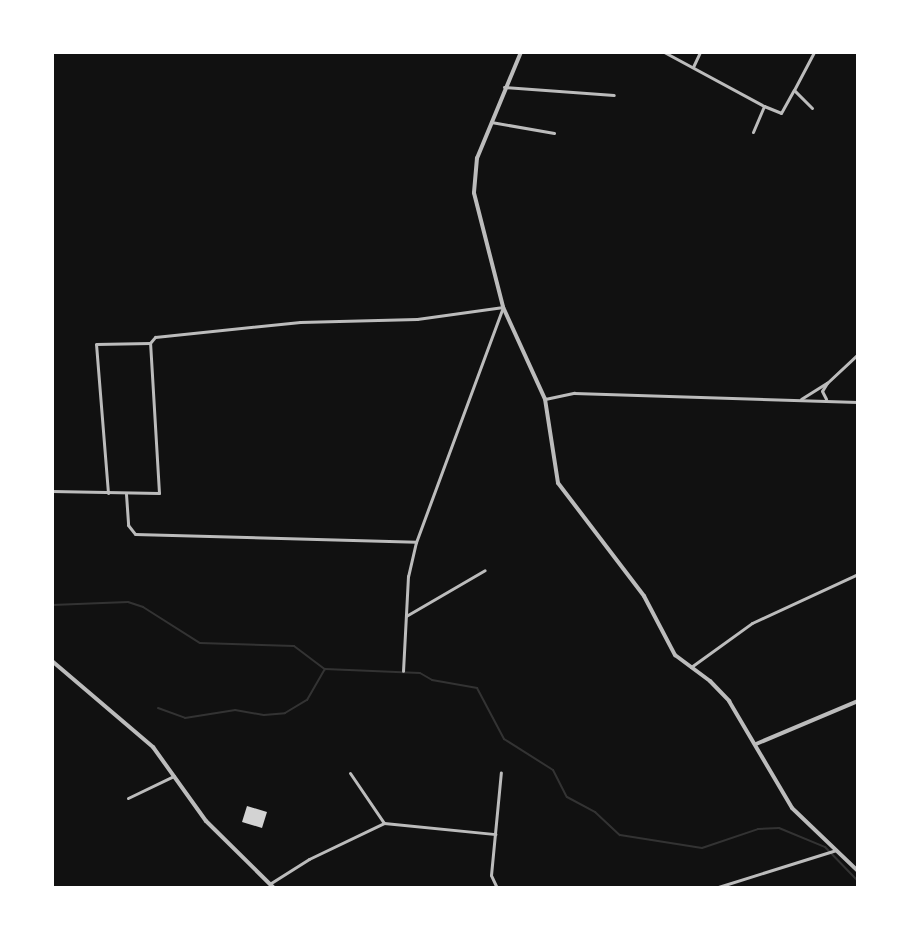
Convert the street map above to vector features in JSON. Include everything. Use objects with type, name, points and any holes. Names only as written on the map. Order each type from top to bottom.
[{"type":"street","points":[[521,52],[504,87],[477,158],[474,193],[503,307],[546,399],[558,483],[644,596],[675,655],[729,701],[792,808],[858,871]]},
{"type":"street","points":[[664,52],[781,113],[814,52]]},
{"type":"street","points":[[693,67],[700,52]]},
{"type":"street","points":[[504,87],[614,95]]},
{"type":"street","points":[[794,90],[812,108]]},
{"type":"street","points":[[753,132],[764,106]]},
{"type":"street","points":[[491,122],[554,133]]},
{"type":"street","points":[[52,491],[159,493],[150,343],[155,337],[300,322],[417,319],[503,307]]},
{"type":"street","points":[[403,672],[406,616],[416,542],[503,307]]},
{"type":"street","points":[[108,493],[96,344],[150,343]]},
{"type":"street","points":[[801,400],[827,383],[858,354]]},
{"type":"street","points":[[827,383],[822,391],[828,401]]},
{"type":"street","points":[[546,399],[574,393],[858,402]]},
{"type":"street","points":[[126,494],[128,525],[135,534],[416,542]]},
{"type":"street","points":[[406,616],[485,570]]},
{"type":"street","points":[[691,667],[752,623],[858,574]]},
{"type":"street","points":[[52,662],[153,747],[206,821],[272,885],[309,859],[384,823],[495,834]]},
{"type":"street","points":[[756,744],[858,701]]},
{"type":"street","points":[[497,888],[491,875],[501,772]]},
{"type":"street","points":[[350,773],[384,823]]},
{"type":"street","points":[[128,798],[174,776]]},
{"type":"street","points":[[715,888],[836,850]]},
{"type":"building","points":[[247,806],[267,812],[262,828],[242,822]]},
{"type":"waterway","points":[[52,605],[128,602],[143,607],[200,643],[294,646],[325,669],[420,673],[432,680],[477,688],[504,739],[553,770],[567,797],[595,812],[620,835],[702,848],[758,829],[779,828],[825,847],[858,881]]},
{"type":"waterway","points":[[158,708],[185,718],[235,710],[264,715],[285,713],[307,700],[325,669]]}]
